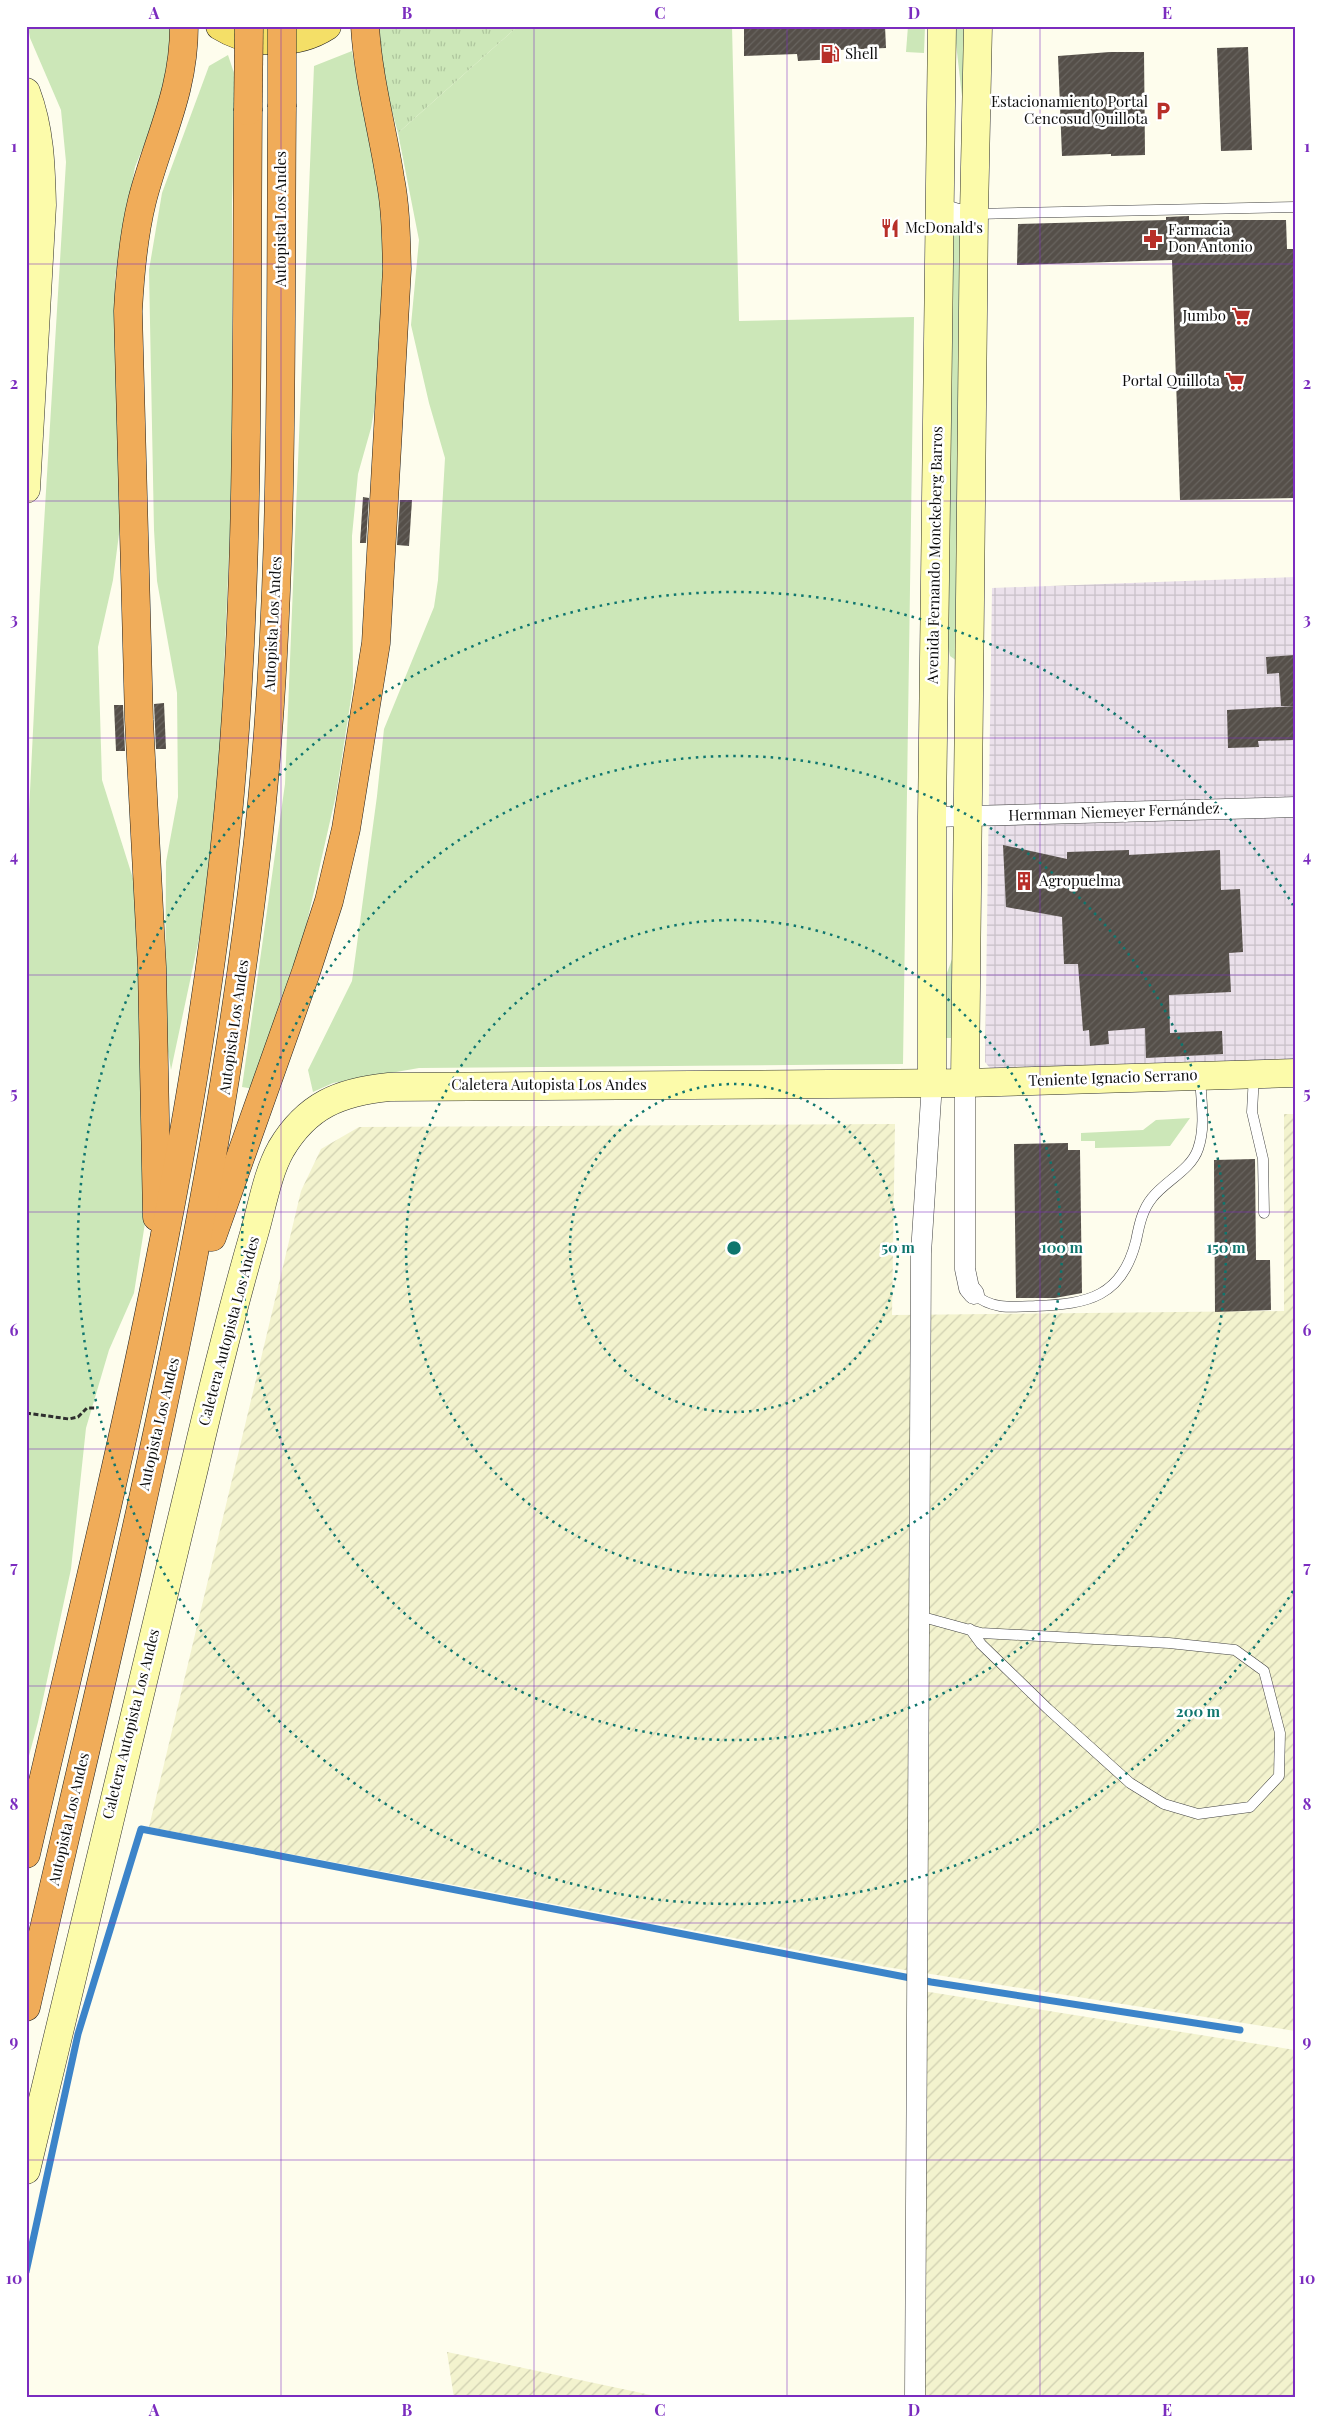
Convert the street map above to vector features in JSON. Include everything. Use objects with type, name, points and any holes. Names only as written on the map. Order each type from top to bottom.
[{"type":"highway","points":[[152,1300],[158,1204],[152,976],[139,720],[128,311],[133,251],[142,201],[179,81],[183,60],[184,26]]},
{"type":"highway","points":[[26,1854],[152,1300],[193,1092],[223,865],[230,788],[242,592],[249,26]]},
{"type":"highway","name":"Autopista Los Andes","points":[[26,2007],[183,1318],[223,1102],[240,983],[258,839],[267,747],[275,614],[282,26]]},
{"type":"highway","points":[[183,1318],[330,901],[346,830],[376,643],[397,269],[396,228],[390,178],[367,55],[366,26]]},
{"type":"main road","points":[[220,26],[229,32],[252,39],[276,41],[300,37],[327,26]]},
{"type":"street","name":"Avenida Fernando Monckeberg Barros","points":[[932,1083],[932,817],[938,208],[942,26]]},
{"type":"street","points":[[974,1294],[969,1288],[965,1269],[965,1083],[974,214],[978,26]]},
{"type":"street","points":[[26,92],[37,128],[41,161],[42,205],[26,489]]},
{"type":"street","points":[[938,208],[958,214],[974,214]]},
{"type":"street","name":"Hermman Niemeyer Fernández","points":[[932,817],[1295,807]]},
{"type":"street","name":"Teniente Ignacio Serrano","points":[[932,1083],[1295,1073]]},
{"type":"street","points":[[915,2398],[922,1253],[932,1083]]},
{"type":"street","name":"Caletera Autopista Los Andes","points":[[26,2170],[84,1918],[218,1369],[265,1194],[280,1151],[299,1123],[334,1098],[359,1090],[389,1087],[932,1083]]},
{"type":"lane","points":[[974,214],[1295,207]]},
{"type":"lane","points":[[1254,1074],[1252,1112],[1264,1159],[1264,1213]]},
{"type":"lane","points":[[974,1294],[994,1306],[1037,1306],[1080,1303],[1092,1299],[1113,1286],[1126,1270],[1141,1218],[1151,1199],[1189,1164],[1198,1151],[1202,1126],[1200,1076]]},
{"type":"lane","points":[[919,1616],[981,1632],[1236,1650],[1264,1671],[1280,1733],[1279,1776],[1250,1807],[1198,1814],[1164,1804],[1123,1777],[1048,1709],[981,1644],[970,1630]]},
{"type":"path","points":[[26,1413],[69,1419],[78,1417],[86,1408],[97,1408]]},
{"type":"shaded area","points":[[1295,577],[1295,1065],[993,1072],[985,1062],[992,588]]},
{"type":"green space","points":[[28,26],[170,26],[172,32],[162,101],[135,167],[115,278],[117,375],[124,496],[113,580],[98,647],[102,780],[141,904],[148,1204],[134,1293],[109,1350],[86,1428],[71,1569],[38,1722],[26,1767],[26,872],[40,590],[66,162],[61,110],[30,38]]},
{"type":"green space","points":[[379,26],[518,26],[398,133],[380,67]]},
{"type":"green space","points":[[518,26],[732,26],[739,321],[914,317],[903,1064],[419,1068],[333,1083],[313,1092],[308,1070],[352,981],[384,729],[434,607],[438,580],[445,458],[429,403],[411,325],[419,240],[398,133]]},
{"type":"green space","points":[[908,26],[925,26],[924,53],[906,52]]},
{"type":"green space","points":[[954,26],[966,26],[964,114]]},
{"type":"green space","points":[[352,51],[360,96],[378,155],[389,254],[383,360],[371,428],[358,474],[352,536],[353,686],[336,795],[302,944],[254,1089],[242,1087],[285,784],[314,66]]},
{"type":"green space","points":[[228,55],[236,79],[232,203],[232,484],[222,714],[213,873],[171,1070],[165,1032],[166,862],[178,797],[177,693],[157,581],[154,530],[149,270],[162,193],[209,66]]},
{"type":"green space","points":[[949,223],[964,224],[957,661],[950,656],[946,637]]},
{"type":"green space","points":[[955,951],[955,1038],[945,1038],[944,981]]},
{"type":"green space","points":[[1284,1114],[1295,1114],[1295,2031],[886,1967],[149,1827],[301,1191],[321,1149],[359,1127],[895,1124],[892,1315],[1284,1311]]},
{"type":"green space","points":[[1190,1118],[1170,1146],[1095,1148],[1095,1141],[1081,1141],[1081,1133],[1143,1130],[1156,1120]]},
{"type":"green space","points":[[923,1991],[1295,2050],[1295,2398],[923,2398]]},
{"type":"green space","points":[[447,2352],[665,2398],[454,2398]]},
{"type":"building","points":[[744,26],[885,26],[886,48],[837,50],[837,59],[798,61],[797,54],[744,56]]},
{"type":"building","points":[[1248,47],[1252,150],[1221,151],[1217,48]]},
{"type":"building","points":[[1110,52],[1144,52],[1145,155],[1062,156],[1058,56]]},
{"type":"building","name":"Portal Quillota","points":[[1189,216],[1189,220],[1286,220],[1287,249],[1295,249],[1295,498],[1180,500],[1172,260],[1017,265],[1018,224],[1166,220],[1166,217]]},
{"type":"building","points":[[363,497],[369,498],[366,543],[360,543]]},
{"type":"building","points":[[400,500],[412,500],[409,546],[397,545]]},
{"type":"building","points":[[1295,655],[1295,706],[1281,706],[1279,673],[1267,674],[1266,657]]},
{"type":"building","points":[[164,703],[166,749],[156,749],[154,704]]},
{"type":"building","points":[[114,705],[123,705],[125,751],[116,751]]},
{"type":"building","points":[[1295,706],[1295,740],[1258,741],[1259,747],[1228,748],[1227,710]]},
{"type":"building","points":[[1003,845],[1067,859],[1067,852],[1129,850],[1129,855],[1220,850],[1221,890],[1240,889],[1243,952],[1229,953],[1231,992],[1169,995],[1170,1033],[1222,1031],[1223,1054],[1146,1058],[1145,1028],[1108,1031],[1109,1044],[1090,1046],[1089,1030],[1083,1031],[1078,964],[1064,964],[1062,917],[1006,907]]},
{"type":"building","points":[[1068,1143],[1068,1150],[1080,1150],[1082,1293],[1055,1298],[1016,1298],[1014,1144]]},
{"type":"building","points":[[1255,1159],[1256,1260],[1270,1260],[1271,1310],[1215,1312],[1214,1160]]},
{"type":"waterway","points":[[26,2272],[78,2034],[141,1829],[931,1982],[1240,2030]]},
{"type":"place","name":"Shell","points":[[830,54]]},
{"type":"place","name":"Estacionamiento Portal Cencosud Quillota","points":[[1163,111]]},
{"type":"place","name":"McDonald's","points":[[890,228]]},
{"type":"place","name":"Farmacia Don Antonio","points":[[1153,239]]},
{"type":"place","name":"Jumbo","points":[[1241,316]]},
{"type":"place","name":"Portal Quillota","points":[[1235,381]]},
{"type":"place","name":"Agropuelma","points":[[1024,881]]}]
